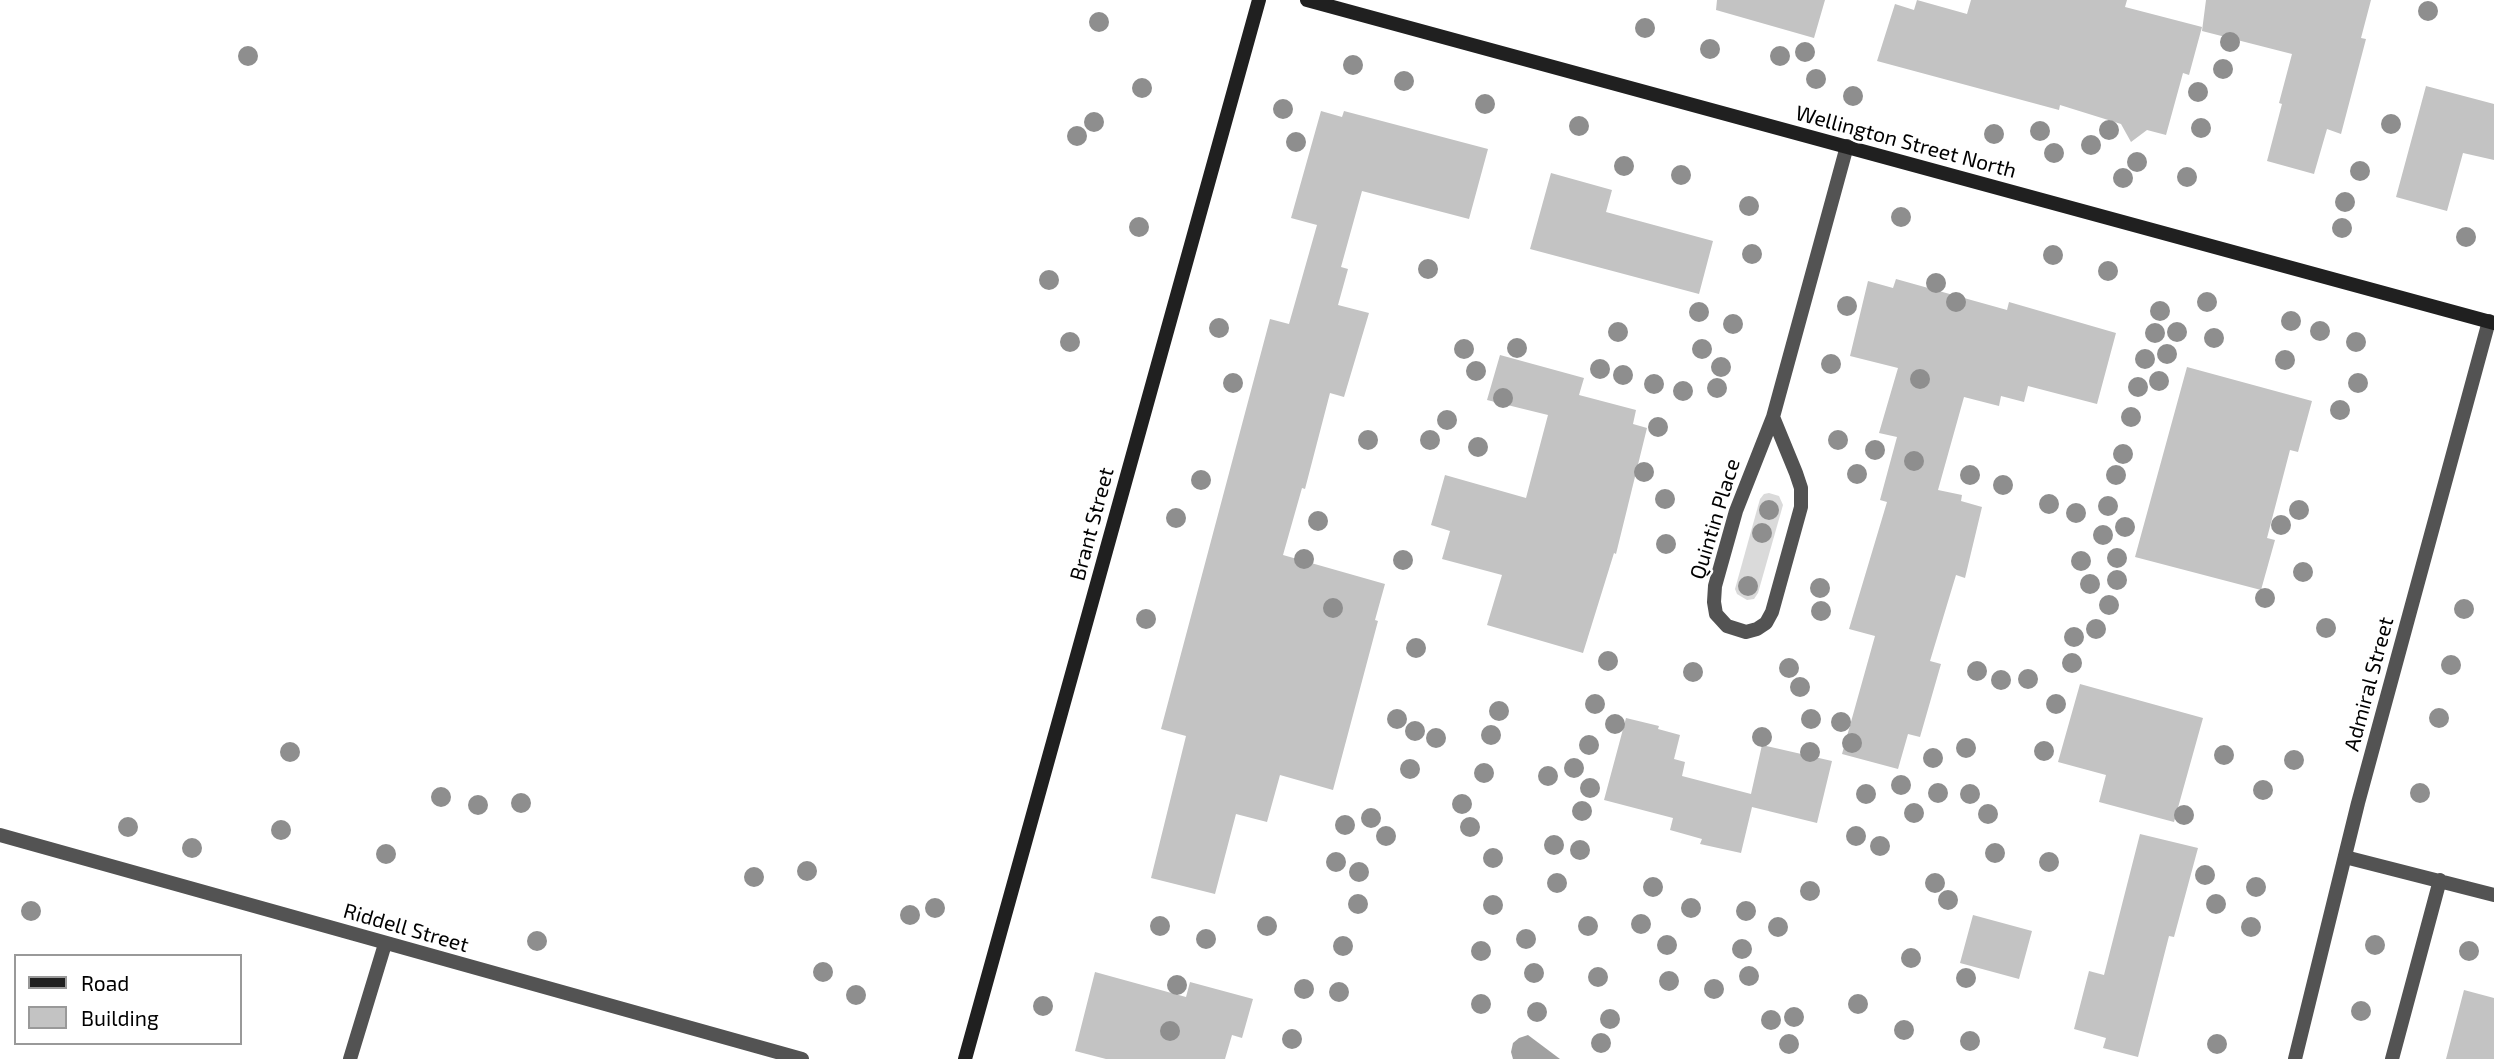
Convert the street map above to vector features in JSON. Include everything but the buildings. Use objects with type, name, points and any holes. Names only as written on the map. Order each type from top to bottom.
[{"type":"main road","name":"Brant Street","points":[[965,1059],[1259,0]]},
{"type":"main road","name":"Wellington Street North","points":[[1307,0],[2491,322]]},
{"type":"street","name":"Quintin Place","points":[[1773,417],[1797,473],[1801,488],[1801,507],[1772,612],[1766,623],[1746,632],[1727,626],[1716,614],[1715,586],[1736,511],[1773,417],[1847,146]]},
{"type":"street","name":"Admiral Street","points":[[2295,1059],[2346,857],[2491,322]]},
{"type":"street","name":"Riddell Street","points":[[0,835],[802,1059]]},
{"type":"street","points":[[2346,857],[2494,895]]},
{"type":"street","points":[[2392,1059],[2440,880]]},
{"type":"street","points":[[349,1059],[385,944]]},
{"type":"shaded area","points":[[1769,493],[1779,496],[1783,505],[1758,593],[1754,599],[1747,600],[1737,594],[1735,589],[1760,499]]},
{"type":"shaded area","points":[[1528,1035],[1560,1059],[1513,1059],[1513,1043]]}]
